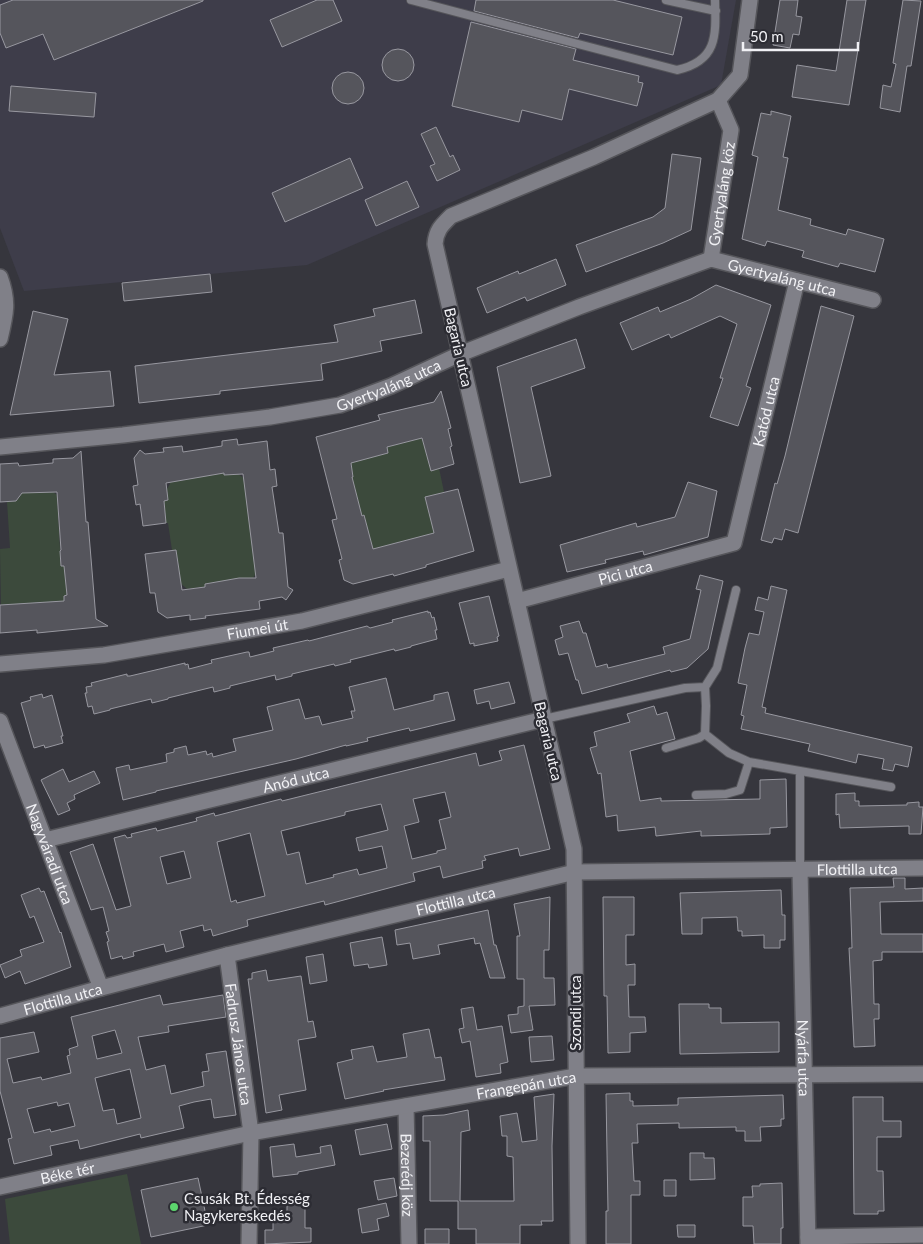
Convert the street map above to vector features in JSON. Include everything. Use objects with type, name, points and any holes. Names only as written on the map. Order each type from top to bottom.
[{"type":"street","name":"Bagaria utca","points":[[575,872],[574,849],[435,244],[435,234],[440,226],[451,216],[594,157],[718,100],[740,75],[750,0]]},
{"type":"street","name":"Gyertyaláng köz","points":[[711,259],[732,130],[718,100]]},
{"type":"street","name":"Gyertyaláng utca","points":[[0,447],[123,435],[270,417],[340,405],[391,386],[460,354],[579,307],[711,259],[873,300]]},
{"type":"street","points":[[0,277],[7,301],[0,339]]},
{"type":"street","name":"Katód utca","points":[[734,543],[797,281]]},
{"type":"street","name":"Pici utca","points":[[517,601],[734,543]]},
{"type":"street","name":"Fiumei út","points":[[0,664],[104,656],[302,621],[510,568]]},
{"type":"street","name":"Anód utca","points":[[45,840],[544,719]]},
{"type":"street","name":"Nagyváradi utca","points":[[0,721],[101,988]]},
{"type":"street","name":"Flottilla utca","points":[[0,1016],[227,956],[575,872],[923,868]]},
{"type":"street","name":"Nyárfa utca","points":[[800,870],[808,1241]]},
{"type":"street","name":"Szondi utca","points":[[575,872],[578,1244]]},
{"type":"street","name":"Fadrusz János utca","points":[[227,956],[251,1133]]},
{"type":"street","name":"Frangepán utca","points":[[135,1158],[251,1133],[576,1076],[923,1074]]},
{"type":"street","name":"Bezerédj köz","points":[[406,1106],[409,1244]]},
{"type":"street","points":[[249,1244],[251,1133]]},
{"type":"street","name":"Béke tér","points":[[0,1187],[135,1158]]},
{"type":"street","points":[[808,1241],[923,1235]]},
{"type":"lane","points":[[411,0],[678,70],[701,61],[708,52],[713,42],[716,27],[715,0]]},
{"type":"lane","points":[[666,0],[716,11]]},
{"type":"lane","points":[[705,734],[705,687],[717,668],[736,590]]},
{"type":"lane","points":[[544,719],[685,688],[705,687]]},
{"type":"lane","points":[[666,748],[699,738],[705,734]]},
{"type":"lane","points":[[705,734],[729,753],[749,762],[891,787]]},
{"type":"lane","points":[[696,795],[726,794],[740,790],[749,762]]},
{"type":"lane","points":[[800,772],[800,870]]},
{"type":"shaded area","points":[[0,0],[736,0],[721,85],[307,265],[24,291],[0,228]]},
{"type":"green space","points":[[417,436],[425,440],[431,470],[439,468],[444,492],[425,498],[436,537],[404,540],[389,545],[375,553],[368,549],[368,531],[364,515],[360,516],[351,464],[355,459],[388,453],[387,447],[403,443]]},
{"type":"green space","points":[[218,470],[238,474],[245,479],[256,573],[253,578],[205,584],[206,589],[202,587],[187,589],[178,581],[179,567],[176,550],[172,550],[168,523],[166,523],[164,501],[168,500],[167,489],[170,484],[168,476],[174,481],[184,480],[184,475],[189,478],[219,474]]},
{"type":"green space","points":[[53,492],[57,495],[61,566],[64,566],[67,595],[64,596],[65,606],[24,604],[1,609],[0,549],[10,548],[7,502],[18,499],[21,493]]},
{"type":"green space","points":[[127,1174],[141,1244],[10,1244],[5,1199]]},
{"type":"building","points":[[13,0],[203,1],[54,60],[43,34],[6,48],[0,33],[0,5]]},
{"type":"building","points":[[317,0],[333,0],[342,21],[282,47],[270,20]]},
{"type":"building","points":[[476,0],[613,0],[682,17],[673,55],[580,33],[578,38],[474,11]]},
{"type":"building","points":[[780,0],[798,0],[796,16],[802,17],[799,35],[793,34],[790,48],[773,45]]},
{"type":"building","points":[[847,0],[866,0],[849,105],[792,97],[797,65],[836,71]]},
{"type":"building","points":[[903,0],[921,1],[911,66],[907,66],[900,112],[880,108],[883,85],[891,87],[896,64],[893,63]]},
{"type":"building","points":[[471,22],[576,49],[573,60],[639,76],[638,82],[643,83],[637,106],[569,89],[562,120],[522,110],[519,122],[452,106]]},
{"type":"building","points":[[398,49],[409,54],[414,65],[409,76],[398,81],[387,76],[382,65],[387,54]]},
{"type":"building","points":[[348,72],[359,77],[364,88],[359,99],[348,104],[337,99],[332,88],[337,77]]},
{"type":"building","points":[[11,86],[96,93],[94,117],[9,111]]},
{"type":"building","points":[[771,111],[791,116],[783,157],[788,158],[778,210],[811,219],[810,225],[846,235],[848,229],[884,239],[875,272],[840,263],[838,267],[802,257],[804,251],[767,241],[765,246],[742,239],[758,157],[752,155],[761,113],[771,115]]},
{"type":"building","points":[[436,127],[450,157],[453,155],[460,170],[437,181],[430,166],[435,164],[421,134]]},
{"type":"building","points":[[672,154],[701,158],[691,230],[663,243],[586,272],[576,245],[653,217],[665,208]]},
{"type":"building","points":[[350,158],[363,188],[285,222],[272,193]]},
{"type":"building","points":[[407,181],[419,207],[376,226],[365,200]]},
{"type":"building","points":[[556,259],[566,285],[527,301],[525,297],[487,313],[477,288],[518,271],[519,274]]},
{"type":"building","points":[[210,274],[212,292],[124,301],[122,283]]},
{"type":"building","points":[[716,285],[771,305],[746,386],[751,388],[738,426],[710,417],[723,378],[720,378],[737,324],[720,316],[671,338],[669,334],[632,350],[620,323],[658,307],[660,312],[691,299]]},
{"type":"building","points":[[415,300],[422,333],[380,341],[382,351],[321,364],[323,380],[220,391],[220,394],[139,403],[135,366],[338,342],[334,325],[375,316],[373,309]]},
{"type":"building","points":[[821,306],[854,316],[798,533],[785,529],[782,540],[774,538],[772,543],[761,540],[775,483],[777,484],[785,456]]},
{"type":"building","points":[[33,311],[68,319],[54,375],[110,371],[114,406],[10,415]]},
{"type":"building","points":[[576,339],[585,368],[531,387],[551,476],[520,483],[497,367]]},
{"type":"building","points":[[441,391],[451,428],[448,429],[454,464],[431,471],[422,438],[387,447],[388,453],[351,463],[352,477],[373,549],[434,533],[425,497],[458,489],[474,551],[394,576],[393,574],[353,584],[344,580],[339,560],[342,559],[332,520],[337,519],[316,437],[380,420],[378,415],[434,402]]},
{"type":"building","points":[[237,439],[238,445],[267,441],[270,470],[275,469],[277,486],[272,487],[279,533],[283,533],[288,587],[293,590],[286,600],[282,597],[259,601],[260,609],[205,616],[206,618],[190,620],[190,615],[167,618],[158,612],[155,593],[150,593],[145,554],[176,550],[182,590],[205,587],[205,584],[239,578],[256,578],[243,474],[224,475],[224,473],[166,483],[168,500],[164,501],[166,523],[143,526],[140,504],[136,505],[133,486],[138,485],[134,458],[140,450],[145,454],[164,452],[163,448],[182,446],[183,452],[222,446],[222,441]]},
{"type":"building","points":[[81,451],[96,619],[108,626],[37,633],[37,630],[0,633],[0,605],[64,601],[64,596],[67,595],[64,566],[61,566],[57,492],[22,493],[16,501],[0,502],[0,464],[18,463],[19,466],[53,463],[53,459],[73,458]]},
{"type":"building","points":[[688,482],[717,491],[708,537],[644,555],[643,551],[605,560],[606,563],[567,572],[560,545],[636,523],[637,527],[675,517]]},
{"type":"building","points":[[700,575],[723,581],[708,649],[687,668],[671,672],[670,670],[582,694],[568,653],[559,655],[555,640],[563,637],[560,626],[579,621],[583,633],[586,633],[596,667],[607,664],[608,668],[665,654],[663,647],[690,639],[701,590],[696,589]]},
{"type":"building","points":[[771,586],[787,590],[762,707],[766,708],[765,713],[912,747],[908,767],[895,764],[893,771],[882,769],[884,759],[858,754],[856,763],[808,751],[810,744],[741,729],[744,716],[741,715],[747,685],[738,683],[745,648],[749,633],[759,635],[764,612],[755,610],[758,597],[768,600]]},
{"type":"building","points":[[489,596],[499,636],[497,637],[498,641],[474,646],[474,643],[470,644],[459,603]]},
{"type":"building","points":[[428,611],[432,618],[434,617],[437,639],[411,647],[395,651],[394,649],[350,660],[351,662],[335,666],[334,664],[292,674],[292,676],[276,680],[275,675],[214,692],[213,687],[152,703],[151,699],[94,714],[92,706],[88,707],[85,693],[87,693],[86,687],[92,686],[91,683],[185,663],[185,665],[188,664],[189,669],[212,663],[211,660],[247,652],[249,652],[250,657],[274,651],[273,648],[367,626],[370,628]]},
{"type":"building","points":[[386,678],[394,710],[434,700],[434,695],[448,692],[455,720],[410,731],[409,728],[367,738],[368,741],[123,800],[116,768],[129,765],[130,770],[167,762],[166,754],[174,752],[174,749],[186,746],[188,755],[206,751],[207,755],[212,753],[213,757],[236,751],[233,739],[273,730],[267,707],[299,699],[305,719],[319,716],[322,725],[353,718],[351,711],[355,711],[349,687]]},
{"type":"building","points":[[509,682],[515,703],[491,709],[489,701],[477,704],[474,690]]},
{"type":"building","points":[[42,694],[43,698],[52,695],[63,736],[61,736],[63,743],[45,748],[44,745],[34,748],[21,703],[31,700],[30,697]]},
{"type":"building","points":[[654,706],[657,715],[667,712],[675,739],[630,751],[640,801],[661,798],[661,801],[760,799],[760,780],[786,779],[787,827],[770,828],[770,834],[701,836],[701,831],[656,836],[655,827],[618,831],[617,815],[606,817],[601,773],[598,774],[590,748],[597,746],[594,732],[630,722],[627,714]]},
{"type":"building","points":[[524,745],[550,849],[520,856],[518,848],[484,856],[486,860],[482,861],[483,868],[443,878],[440,866],[413,873],[415,881],[325,905],[324,901],[247,920],[248,926],[213,936],[211,929],[204,931],[203,925],[180,931],[184,947],[166,952],[164,944],[133,952],[134,956],[123,959],[122,956],[111,959],[106,932],[109,931],[103,907],[91,910],[70,852],[93,844],[116,910],[131,906],[114,838],[125,835],[127,838],[132,837],[131,834],[156,828],[157,831],[197,821],[196,818],[214,813],[215,816],[281,799],[282,801],[476,753],[479,766],[502,760],[499,751]],"holes":[[[445,792],[451,817],[439,820],[446,849],[412,859],[404,826],[419,822],[413,799]],[[381,804],[388,830],[356,838],[359,851],[382,846],[387,868],[359,875],[357,869],[306,884],[299,852],[287,855],[281,831],[345,815],[345,812]],[[250,833],[265,896],[237,903],[236,900],[231,902],[217,842]],[[184,851],[191,878],[167,884],[160,857]]]},
{"type":"building","points":[[63,769],[69,782],[94,771],[100,783],[74,795],[75,799],[67,803],[70,810],[58,815],[41,780]]},
{"type":"building","points":[[855,793],[855,801],[859,801],[859,806],[907,805],[907,803],[919,802],[919,807],[923,807],[921,834],[909,834],[909,826],[840,828],[839,814],[836,815],[836,794]]},
{"type":"building","points":[[893,878],[905,878],[905,889],[923,888],[923,901],[880,902],[881,934],[923,934],[923,952],[882,952],[882,960],[873,961],[874,1004],[879,1004],[879,1019],[874,1019],[875,1046],[854,1047],[849,948],[852,948],[850,888],[894,887]]},
{"type":"building","points":[[39,888],[41,892],[44,891],[61,932],[71,967],[25,984],[20,971],[5,978],[0,965],[22,956],[20,950],[44,942],[34,916],[30,918],[21,895]]},
{"type":"building","points":[[781,890],[782,915],[785,915],[785,940],[780,940],[780,948],[764,948],[764,935],[742,936],[742,931],[738,931],[737,917],[702,918],[702,934],[682,934],[680,893]]},
{"type":"building","points":[[550,897],[549,950],[544,950],[544,978],[554,978],[555,1005],[529,1006],[533,1030],[511,1033],[508,1015],[518,1014],[518,1007],[524,1006],[524,979],[517,979],[517,936],[520,936],[514,904]]},
{"type":"building","points":[[603,897],[634,897],[634,935],[626,935],[626,965],[635,964],[635,985],[628,985],[629,1017],[645,1017],[646,1032],[630,1033],[630,1052],[608,1053],[607,996],[604,996]]},
{"type":"building","points":[[488,910],[494,945],[496,945],[505,978],[490,978],[480,943],[475,944],[474,938],[438,945],[440,954],[413,959],[410,943],[397,945],[395,930]]},
{"type":"building","points":[[382,937],[387,965],[369,968],[368,964],[354,966],[350,943]]},
{"type":"building","points":[[323,954],[327,981],[310,984],[306,957]]},
{"type":"building","points":[[266,970],[268,981],[301,976],[308,1022],[313,1021],[316,1037],[298,1040],[306,1090],[279,1095],[282,1110],[266,1113],[248,979],[252,979],[252,973]]},
{"type":"building","points":[[160,995],[163,1005],[223,995],[226,1017],[168,1026],[169,1032],[138,1037],[146,1070],[165,1065],[171,1094],[204,1086],[202,1072],[209,1071],[206,1054],[226,1051],[236,1115],[214,1118],[211,1099],[194,1102],[179,1106],[184,1128],[141,1138],[140,1134],[80,1149],[78,1140],[50,1146],[52,1155],[14,1164],[8,1139],[12,1138],[0,1091],[0,1038],[34,1032],[39,1052],[7,1059],[13,1083],[41,1077],[42,1080],[71,1073],[67,1056],[70,1055],[69,1049],[78,1046],[71,1017]],"holes":[[[115,1030],[122,1053],[97,1059],[92,1036]],[[130,1069],[141,1118],[117,1124],[114,1109],[103,1111],[95,1078]],[[57,1102],[58,1106],[69,1103],[75,1126],[51,1132],[50,1129],[34,1133],[27,1109]]]},
{"type":"building","points":[[679,1004],[709,1004],[709,1008],[721,1008],[721,1023],[779,1022],[779,1052],[680,1054]]},
{"type":"building","points":[[473,1007],[477,1030],[502,1026],[508,1062],[500,1064],[501,1073],[476,1077],[470,1041],[462,1043],[459,1029],[464,1028],[461,1009]]},
{"type":"building","points":[[429,1029],[435,1058],[441,1057],[445,1080],[383,1090],[345,1099],[337,1063],[353,1059],[351,1050],[373,1046],[377,1062],[407,1057],[403,1034]]},
{"type":"building","points":[[552,1036],[554,1060],[531,1062],[529,1037]]},
{"type":"building","points":[[630,1093],[630,1101],[633,1101],[633,1106],[678,1105],[678,1098],[783,1095],[784,1119],[781,1119],[781,1126],[760,1127],[761,1141],[745,1141],[745,1131],[736,1131],[736,1127],[679,1128],[679,1123],[637,1124],[638,1143],[632,1143],[634,1181],[640,1181],[640,1195],[631,1195],[631,1244],[606,1244],[606,1211],[608,1211],[606,1094]]},
{"type":"building","points":[[554,1094],[552,1146],[553,1221],[541,1221],[542,1225],[520,1225],[520,1244],[476,1244],[476,1229],[458,1229],[458,1201],[430,1201],[430,1141],[423,1141],[423,1116],[444,1115],[468,1110],[470,1130],[461,1132],[460,1201],[514,1201],[513,1157],[507,1156],[507,1136],[502,1136],[500,1116],[517,1113],[522,1142],[537,1140],[534,1097]]},
{"type":"building","points":[[853,1097],[883,1097],[883,1121],[901,1121],[901,1137],[877,1137],[877,1171],[883,1171],[884,1211],[878,1211],[878,1214],[854,1214]]},
{"type":"building","points":[[387,1124],[392,1149],[360,1155],[355,1130]]},
{"type":"building","points":[[294,1144],[296,1157],[321,1153],[320,1147],[331,1145],[335,1165],[298,1172],[298,1174],[273,1177],[270,1147]]},
{"type":"building","points":[[690,1153],[704,1153],[704,1158],[714,1158],[715,1179],[690,1180]]},
{"type":"building","name":"Csusák Bt. Édesség Nagykereskedés","points":[[198,1178],[208,1225],[151,1237],[141,1190]]},
{"type":"building","points":[[394,1178],[397,1196],[378,1200],[374,1181]]},
{"type":"building","points":[[664,1180],[676,1180],[676,1196],[664,1196]]},
{"type":"building","points":[[782,1183],[783,1228],[781,1228],[781,1244],[754,1244],[753,1226],[743,1226],[743,1197],[753,1197],[752,1186]]},
{"type":"building","points":[[305,1197],[305,1228],[311,1228],[311,1242],[265,1244],[265,1230],[273,1230],[273,1216],[287,1216],[287,1198]]},
{"type":"building","points":[[386,1203],[389,1216],[377,1219],[379,1230],[362,1233],[358,1209]]},
{"type":"building","points":[[677,1225],[695,1225],[695,1237],[678,1237]]},
{"type":"building","points":[[425,1229],[449,1229],[449,1244],[425,1244]]},
{"type":"place","name":"Csusák Bt. Édesség Nagykereskedés","points":[[174,1207]]}]
